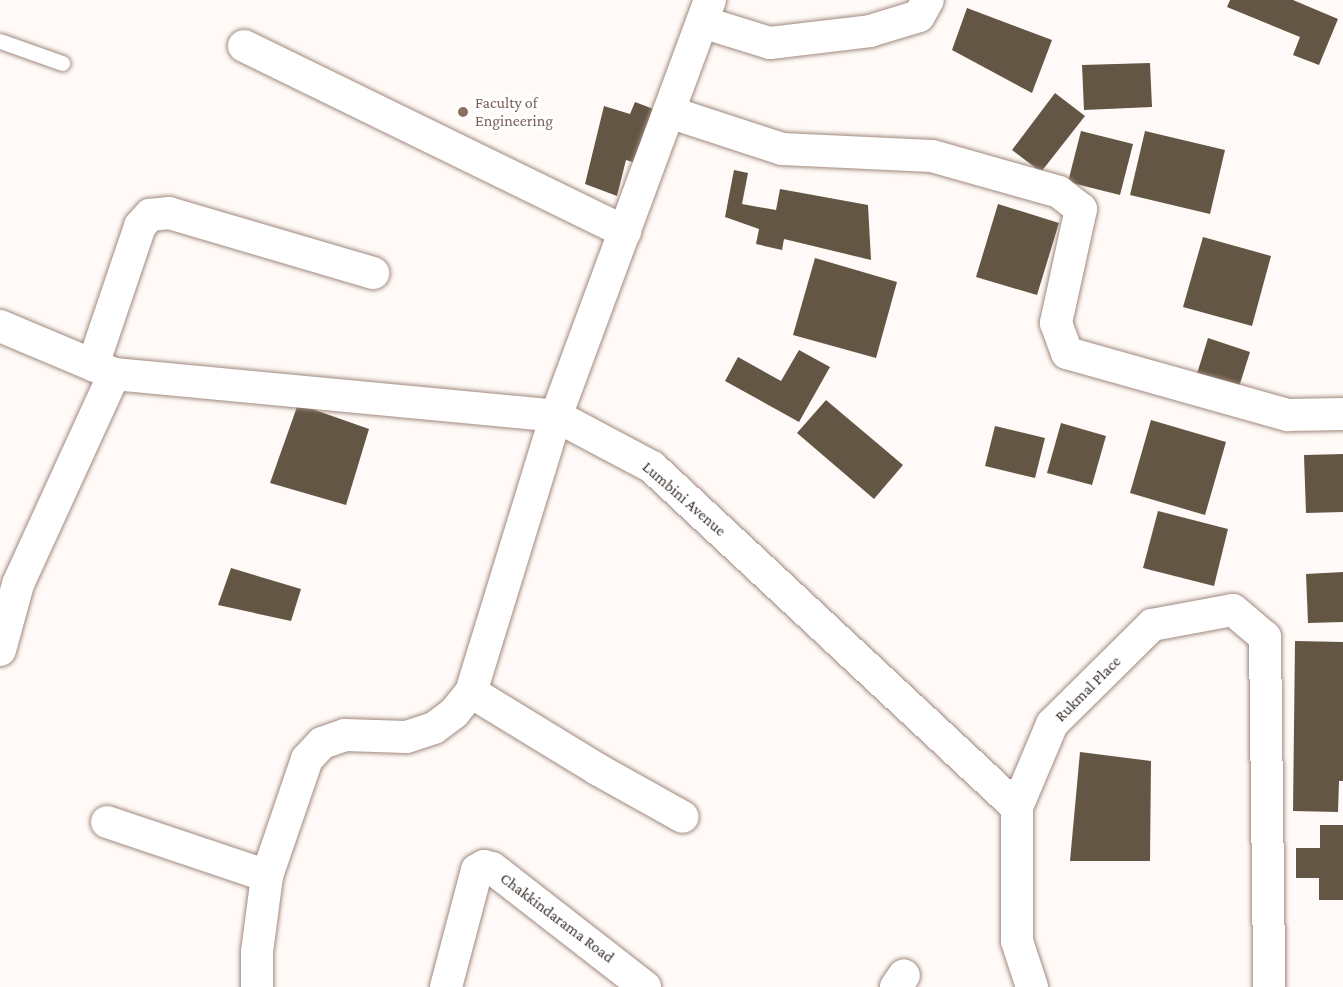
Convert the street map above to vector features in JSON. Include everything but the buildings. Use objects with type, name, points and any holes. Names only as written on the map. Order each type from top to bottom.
[{"type":"street","points":[[257,987],[257,952],[267,876],[307,759],[322,743],[345,735],[406,737],[434,728],[454,713],[471,692],[556,416],[706,11],[770,43],[870,31],[919,16],[928,0]]},
{"type":"street","points":[[244,46],[625,232]]},
{"type":"street","points":[[669,112],[782,149],[932,156],[1059,192],[1081,209],[1056,323],[1066,353],[1288,415],[1343,414]]},
{"type":"street","points":[[0,650],[9,581],[103,370],[141,226],[150,215],[169,213],[372,273]]},
{"type":"street","points":[[0,326],[103,370],[556,416]]},
{"type":"street","name":"Lumbini Avenue","points":[[556,416],[652,467],[1017,807]]},
{"type":"street","name":"Rukmal Place","points":[[1032,987],[1017,941],[1017,807],[1052,724],[1152,625],[1233,610],[1265,637],[1269,987]]},
{"type":"street","points":[[471,692],[597,769],[682,817]]},
{"type":"street","points":[[107,822],[267,876]]},
{"type":"street","name":"Chakkindarama Road","points":[[446,987],[477,870],[484,866],[492,868],[645,987]]},
{"type":"lane","points":[[0,41],[62,63]]},
{"type":"place","name":"Faculty of Engineering","points":[[463,112]]}]
